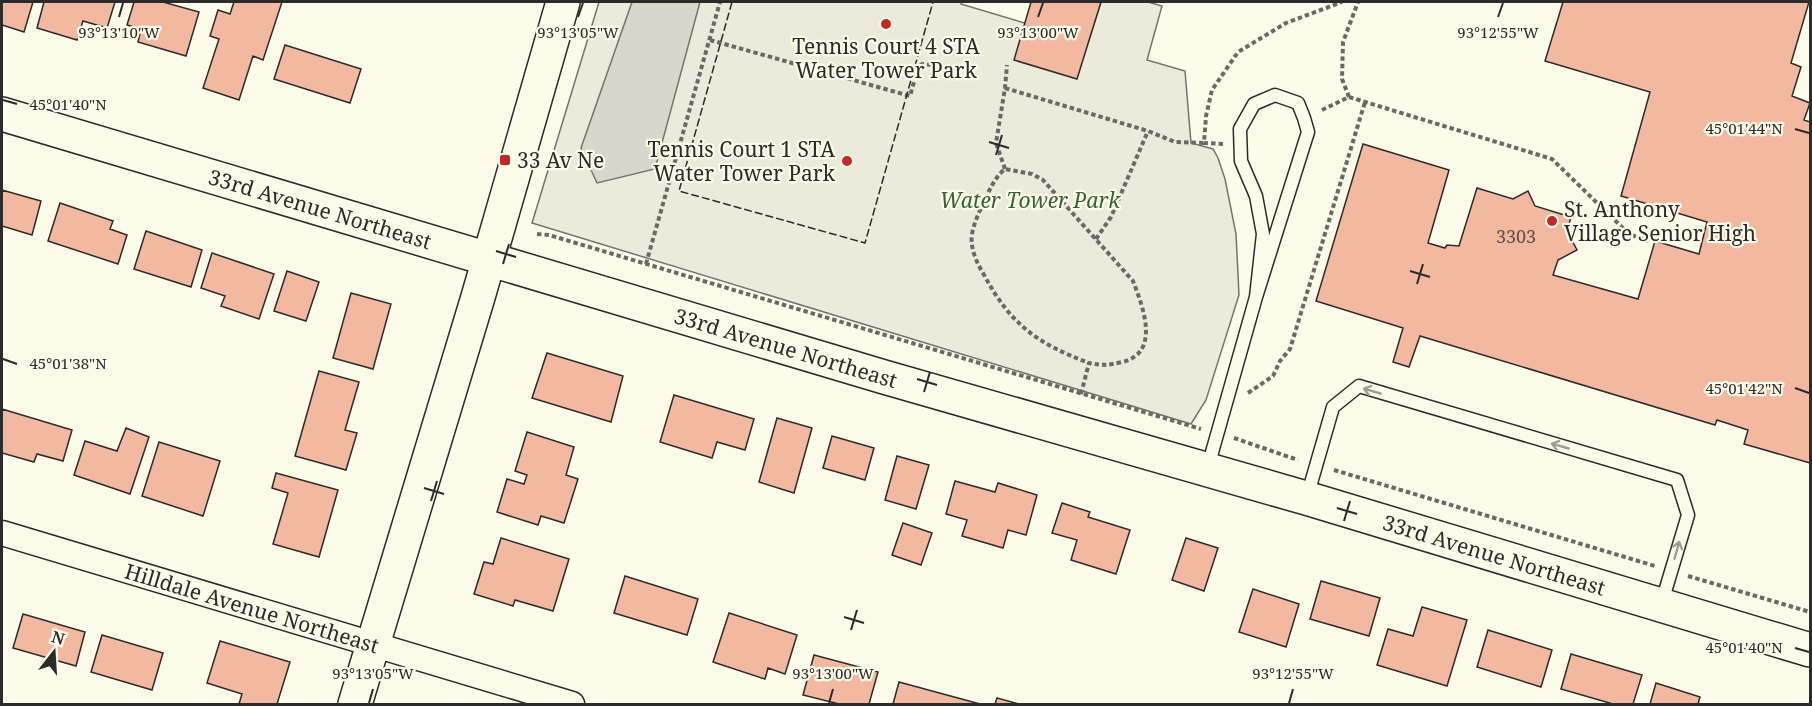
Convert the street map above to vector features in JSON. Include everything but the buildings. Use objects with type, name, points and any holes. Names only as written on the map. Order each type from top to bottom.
[{"type":"street","points":[[355,705],[489,259],[563,2]]},
{"type":"street","name":"33rd Avenue Northeast","points":[[2,114],[839,364],[1306,498],[1810,650]]},
{"type":"street","name":"Hilldale Avenue Northeast","points":[[2,533],[572,705]]},
{"type":"lane","points":[[1207,471],[1256,297],[1308,132],[1298,103],[1275,95],[1254,104],[1240,129],[1241,161],[1256,196],[1263,234],[1256,297]]},
{"type":"lane","points":[[1306,498],[1333,407],[1359,387],[1677,480],[1688,515],[1661,606]]},
{"type":"path","points":[[646,264],[720,2]]},
{"type":"path","points":[[1204,143],[1206,116],[1212,90],[1238,52],[1286,23],[1342,2]]},
{"type":"path","points":[[1349,98],[1342,79],[1343,42],[1358,2]]},
{"type":"path","points":[[710,40],[910,96],[918,68],[922,64],[935,65]]},
{"type":"path","points":[[1005,169],[996,143],[1007,65]]},
{"type":"path","points":[[1005,88],[1148,131],[1174,142],[1241,146]]},
{"type":"path","points":[[1305,118],[1349,98],[1552,159],[1629,234],[1648,242]]},
{"type":"path","points":[[1243,401],[1247,394],[1273,376],[1280,361],[1290,349],[1365,102]]},
{"type":"path","points":[[1095,239],[1111,217],[1148,131]]},
{"type":"path","points":[[1005,169],[1032,174],[1043,180],[1095,239],[1133,282],[1141,301],[1146,323],[1146,337],[1140,352],[1130,360],[1104,366],[1058,351],[1024,330],[995,296],[974,256],[972,235],[977,217],[996,175],[1005,169]]},
{"type":"path","points":[[537,234],[549,235],[1239,439],[1316,465],[1810,612]]},
{"type":"path","points":[[1081,394],[1089,363]]},
{"type":"path","points":[[1238,433],[1239,439]]},
{"type":"green space","name":"Water Tower Park","points":[[599,2],[962,2],[961,4],[1088,42],[1101,2],[1148,2],[1162,6],[1147,60],[1185,71],[1191,143],[1213,149],[1218,158],[1225,179],[1236,234],[1239,295],[1206,400],[1191,424],[532,223]]},
{"type":"shaded area","points":[[632,2],[700,2],[655,169],[597,183],[581,148]]},
{"type":"fence","points":[[732,2],[679,191],[865,243],[933,2]]},
{"type":"place","name":"Tennis Court 4 STA Water Tower Park","points":[[886,24]]},
{"type":"place","name":"33 Av Ne","points":[[505,160]]},
{"type":"place","name":"Tennis Court 1 STA Water Tower Park","points":[[847,161]]},
{"type":"place","name":"St. Anthony Village Senior High","points":[[1552,221]]}]
